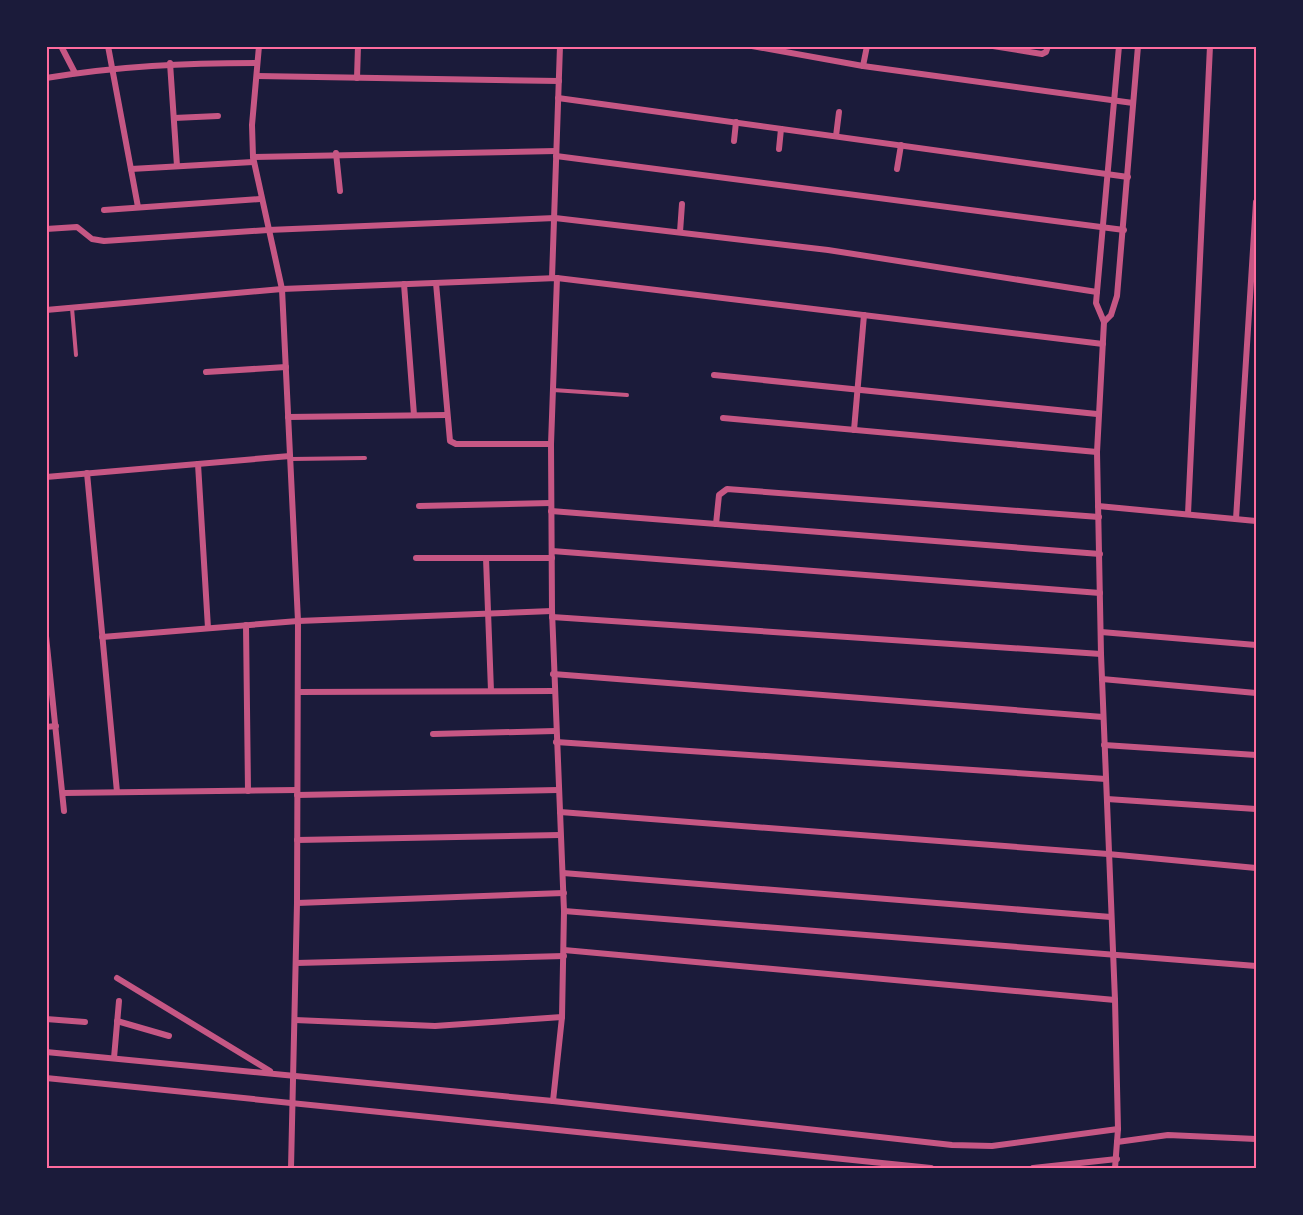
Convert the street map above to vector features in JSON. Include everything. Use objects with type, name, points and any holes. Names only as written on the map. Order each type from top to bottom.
[{"type":"street","points":[[61,46],[75,73]]},
{"type":"street","points":[[108,46],[138,207]]},
{"type":"street","points":[[259,46],[253,159],[260,199],[282,290],[298,621],[297,903],[291,1168]]},
{"type":"street","points":[[357,78],[358,46]]},
{"type":"street","points":[[554,1101],[562,1017],[564,953],[564,893],[553,690],[550,444],[560,46]]},
{"type":"street","points":[[752,46],[863,66],[1133,102]]},
{"type":"street","points":[[863,66],[867,46]]},
{"type":"street","points":[[993,46],[1042,54],[1046,52],[1048,46]]},
{"type":"street","points":[[1104,322],[1098,313],[1096,292],[1119,46]]},
{"type":"street","points":[[1115,1168],[1118,1129],[1115,999],[1101,654],[1097,414],[1104,322],[1115,306],[1124,230],[1138,46]]},
{"type":"street","points":[[1188,514],[1210,46]]},
{"type":"street","points":[[46,78],[112,67],[170,63],[258,63]]},
{"type":"street","points":[[170,63],[177,166]]},
{"type":"street","points":[[256,76],[559,81]]},
{"type":"street","points":[[558,98],[1128,177]]},
{"type":"street","points":[[836,136],[839,112]]},
{"type":"street","points":[[174,118],[218,116]]},
{"type":"street","points":[[734,141],[736,122]]},
{"type":"street","points":[[779,149],[781,129]]},
{"type":"street","points":[[897,169],[901,145]]},
{"type":"street","points":[[131,169],[336,153],[556,153],[1124,230]]},
{"type":"street","points":[[336,153],[340,190]]},
{"type":"street","points":[[104,210],[260,199]]},
{"type":"street","points":[[1236,519],[1257,202]]},
{"type":"street","points":[[680,232],[682,204]]},
{"type":"street","points":[[46,229],[77,227],[92,239],[104,241],[268,230],[555,218],[828,250],[1096,292]]},
{"type":"street","points":[[46,310],[282,290],[554,278],[1103,344]]},
{"type":"street","points":[[436,283],[449,439],[456,444],[550,444]]},
{"type":"street","points":[[404,284],[414,415]]},
{"type":"street","points":[[854,430],[864,315]]},
{"type":"street","points":[[206,372],[286,368]]},
{"type":"street","points":[[714,375],[1097,414]]},
{"type":"street","points":[[288,417],[447,415]]},
{"type":"street","points":[[723,418],[1097,452]]},
{"type":"street","points":[[46,477],[290,457]]},
{"type":"street","points":[[198,464],[208,628]]},
{"type":"street","points":[[87,473],[117,792]]},
{"type":"street","points":[[716,524],[719,495],[727,489],[1099,517]]},
{"type":"street","points":[[419,506],[551,503]]},
{"type":"street","points":[[1098,506],[1257,521]]},
{"type":"street","points":[[551,511],[1100,554]]},
{"type":"street","points":[[416,558],[486,558],[552,554],[1100,593]]},
{"type":"street","points":[[486,558],[491,691]]},
{"type":"street","points":[[102,637],[298,621],[488,613],[552,614],[1101,654]]},
{"type":"street","points":[[246,625],[248,791]]},
{"type":"street","points":[[1101,632],[1257,645]]},
{"type":"street","points":[[46,636],[64,811]]},
{"type":"street","points":[[553,674],[1103,717]]},
{"type":"street","points":[[1102,679],[1257,693]]},
{"type":"street","points":[[298,692],[553,690]]},
{"type":"street","points":[[46,727],[56,726]]},
{"type":"street","points":[[433,734],[555,731]]},
{"type":"street","points":[[556,742],[1106,779]]},
{"type":"street","points":[[1104,745],[1257,755]]},
{"type":"street","points":[[63,793],[558,790]]},
{"type":"street","points":[[1107,799],[1257,809]]},
{"type":"street","points":[[560,812],[1108,854],[1257,868]]},
{"type":"street","points":[[297,840],[560,835]]},
{"type":"street","points":[[562,873],[1111,916]]},
{"type":"street","points":[[297,903],[564,893]]},
{"type":"street","points":[[564,911],[1257,966]]},
{"type":"street","points":[[296,963],[564,953],[1115,999]]},
{"type":"street","points":[[117,978],[273,1072]]},
{"type":"street","points":[[114,1058],[119,1001]]},
{"type":"street","points":[[295,1020],[435,1026],[562,1017]]},
{"type":"street","points":[[46,1019],[85,1022]]},
{"type":"street","points":[[117,1021],[169,1036]]},
{"type":"street","points":[[46,1052],[294,1074],[972,1146],[1012,1144],[1118,1129]]},
{"type":"street","points":[[46,1078],[931,1168]]},
{"type":"street","points":[[1118,1142],[1168,1135],[1257,1139]]},
{"type":"street","points":[[1033,1168],[1117,1160]]},
{"type":"lane","points":[[72,308],[75,355]]},
{"type":"lane","points":[[553,390],[627,395]]},
{"type":"lane","points":[[290,457],[365,458]]}]
